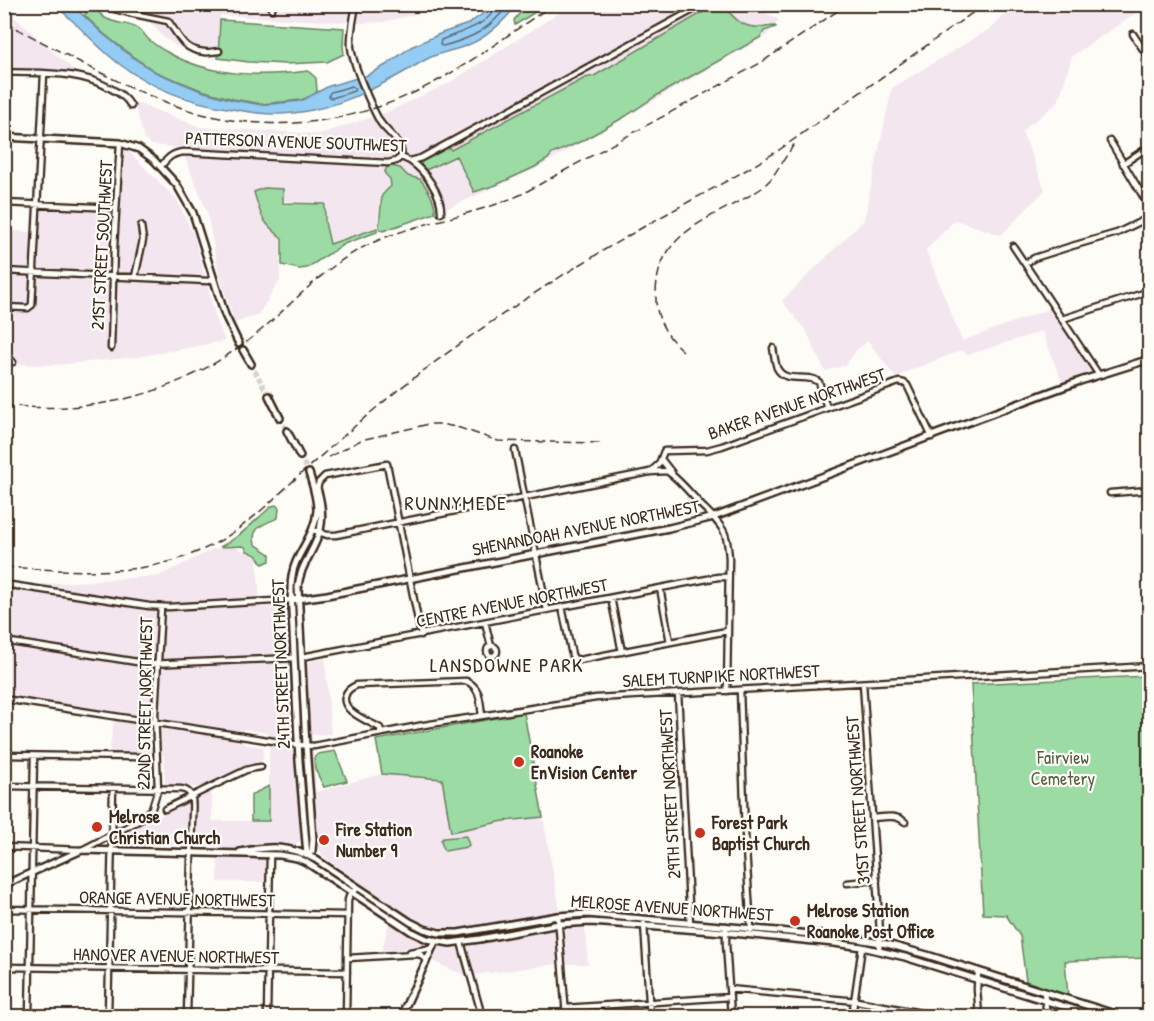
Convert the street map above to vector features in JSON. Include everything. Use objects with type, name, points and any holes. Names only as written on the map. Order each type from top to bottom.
[{"type":"main road","points":[[4,137],[120,143],[140,147],[177,185],[193,213],[225,315],[239,344]]},
{"type":"main road","points":[[243,350],[251,364]]},
{"type":"main road","name":"SHENANDOAH AVENUE NORTHWEST","points":[[291,600],[536,554],[714,517],[1099,375],[1149,359]]},
{"type":"main road","points":[[269,396],[280,418]]},
{"type":"main road","points":[[287,431],[300,456]]},
{"type":"main road","name":"24TH STREET NORTHWEST","points":[[309,474],[317,488],[321,507],[320,533],[302,568],[299,581],[306,746],[313,839],[312,851],[307,855],[291,600],[293,571],[313,530],[316,516],[316,502],[309,474]]},
{"type":"main road","points":[[290,849],[302,846],[305,837]]},
{"type":"main road","points":[[313,839],[318,857],[344,874],[347,880]]},
{"type":"main road","name":"MELROSE AVENUE NORTHWEST","points":[[234,853],[266,848],[290,849],[307,855],[418,926],[438,933],[458,933],[558,916],[587,914],[690,926],[726,929],[752,928],[833,935],[880,943],[927,955],[1121,1017]]},
{"type":"main road","points":[[4,885],[82,850]]},
{"type":"main road","name":"MELROSE AVENUE NORTHWEST","points":[[82,850],[234,853],[297,858],[412,932],[449,943],[559,924],[591,922],[644,926],[690,926]]},
{"type":"main road","points":[[270,855],[278,851],[300,856],[307,855],[315,868]]},
{"type":"main road","name":"MELROSE AVENUE NORTHWEST","points":[[726,929],[750,935],[879,950],[922,961],[1095,1017]]},
{"type":"main road","points":[[401,1017],[438,933]]},
{"type":"street","points":[[105,4],[129,13],[166,20],[170,22],[186,45],[205,53],[219,51]]},
{"type":"street","points":[[356,4],[351,46],[353,57],[383,125],[400,146],[401,157]]},
{"type":"street","name":"PATTERSON AVENUE SOUTHWEST","points":[[161,166],[169,156],[184,152],[388,163],[401,157],[410,161],[421,158],[704,4]]},
{"type":"street","points":[[1133,34],[1149,60]]},
{"type":"street","points":[[4,72],[79,76],[93,80],[123,96],[131,106]]},
{"type":"street","points":[[4,307],[28,308],[32,305],[44,74]]},
{"type":"street","points":[[1110,141],[1149,208]]},
{"type":"street","name":"21ST STREET SOUTHWEST","points":[[111,348],[120,143]]},
{"type":"street","points":[[1123,164],[1149,146]]},
{"type":"street","points":[[410,161],[431,183],[441,206],[441,213]]},
{"type":"street","points":[[4,203],[116,208]]},
{"type":"street","points":[[1025,264],[1053,252],[1117,233],[1149,218]]},
{"type":"street","points":[[135,277],[143,240],[141,226]]},
{"type":"street","points":[[1013,246],[1099,375]]},
{"type":"street","points":[[4,271],[208,281],[213,279]]},
{"type":"street","points":[[1062,319],[1149,291]]},
{"type":"street","points":[[773,348],[776,364],[782,374],[791,378],[810,377],[819,382],[827,408]]},
{"type":"street","points":[[4,354],[13,362],[4,360]]},
{"type":"street","name":"BAKER AVENUE NORTHWEST","points":[[662,459],[664,451],[707,450],[722,446],[899,382],[907,385],[912,393],[932,437]]},
{"type":"street","points":[[515,450],[547,610]]},
{"type":"street","points":[[650,472],[662,459],[675,477]]},
{"type":"street","points":[[317,488],[319,482],[325,477],[387,464],[420,635]]},
{"type":"street","points":[[313,530],[327,535],[336,535],[650,472],[664,470],[670,472],[714,517],[727,541],[729,558],[727,691]]},
{"type":"street","points":[[1110,493],[1149,490]]},
{"type":"street","name":"CENTRE AVENUE NORTHWEST","points":[[302,657],[718,577],[728,577]]},
{"type":"street","name":"SHENANDOAH AVENUE NORTHWEST","points":[[4,584],[161,607],[291,600]]},
{"type":"street","points":[[660,588],[670,642]]},
{"type":"street","points":[[611,598],[622,652]]},
{"type":"street","name":"22ND STREET NORTHWEST","points":[[113,834],[133,825],[149,812],[155,803],[158,789],[155,723],[161,607]]},
{"type":"street","points":[[562,607],[569,642],[576,660],[727,632]]},
{"type":"street","points":[[485,622],[491,646]]},
{"type":"street","points":[[4,641],[158,665],[294,658]]},
{"type":"street","name":"SALEM TURNPIKE NORTHWEST","points":[[4,699],[306,746],[596,698],[1149,666]]},
{"type":"street","points":[[381,733],[380,729],[347,708],[345,698],[351,688],[466,681],[472,684],[478,692],[482,716]]},
{"type":"street","name":"31ST STREET NORTHWEST","points":[[863,683],[877,880],[879,950]]},
{"type":"street","points":[[740,690],[752,928],[750,935]]},
{"type":"street","name":"29TH STREET NORTHWEST","points":[[678,693],[690,926]]},
{"type":"street","points":[[4,755],[139,757]]},
{"type":"street","points":[[29,1017],[34,756]]},
{"type":"street","points":[[165,809],[246,770],[261,767]]},
{"type":"street","points":[[4,786],[158,789],[190,792],[192,796],[187,1017]]},
{"type":"street","name":"22ND STREET NORTHWEST","points":[[108,1017],[113,788]]},
{"type":"street","points":[[872,818],[893,816],[905,822]]},
{"type":"street","points":[[82,850],[113,834]]},
{"type":"street","name":"MELROSE AVENUE NORTHWEST","points":[[4,847],[82,850]]},
{"type":"street","points":[[267,1017],[270,855]]},
{"type":"street","points":[[847,883],[877,880]]},
{"type":"street","points":[[346,1017],[349,896],[358,888]]},
{"type":"street","name":"ORANGE AVENUE NORTHWEST","points":[[4,909],[348,915]]},
{"type":"street","points":[[558,916],[566,1017]]},
{"type":"street","points":[[644,919],[650,1017]]},
{"type":"street","points":[[726,929],[731,1017]]},
{"type":"street","points":[[461,942],[482,1017]]},
{"type":"street","points":[[852,1017],[862,947]]},
{"type":"street","points":[[405,954],[432,948]]},
{"type":"street","points":[[348,958],[421,955],[426,963]]},
{"type":"street","name":"HANOVER AVENUE NORTHWEST","points":[[4,967],[347,972]]},
{"type":"street","points":[[978,971],[979,1017]]},
{"type":"street","points":[[729,989],[855,1001],[937,1017]]},
{"type":"street","points":[[1044,992],[1047,1017]]},
{"type":"street","points":[[565,1008],[730,996]]},
{"type":"shaded area","points":[[100,4],[442,5],[425,12],[384,22],[358,23],[220,15],[218,58],[196,54],[176,46],[163,37],[151,23],[107,12]]},
{"type":"shaded area","points":[[4,5],[15,5],[14,17],[77,73],[5,69]]},
{"type":"shaded area","points":[[571,5],[750,5],[779,20],[766,36],[537,168],[437,213],[430,192],[420,178],[390,165],[386,166],[384,171],[391,182],[387,190],[381,194],[377,227],[330,243],[326,221],[327,203],[281,201],[280,280],[258,315],[235,323],[219,274],[207,212],[181,148],[152,145],[144,139],[132,101],[200,127],[319,134],[385,113],[449,83]]},
{"type":"shaded area","points":[[1013,5],[1148,5],[1072,56],[1058,102],[1022,131],[1045,190],[1001,235],[955,220],[926,250],[962,341],[1049,309],[1099,375],[1064,387],[1042,331],[968,355],[962,350],[896,378],[868,341],[857,349],[846,365],[825,371],[807,332],[782,301],[864,220],[892,88],[993,27]]},
{"type":"shaded area","points":[[120,143],[177,200],[194,236],[215,315],[225,341],[137,357],[55,365],[5,364],[5,231],[31,232],[32,201],[113,203]]},
{"type":"shaded area","points":[[233,546],[257,557],[260,607],[282,606],[288,611],[290,655],[238,658],[238,665],[309,662],[325,658],[331,734],[312,735],[316,792],[382,774],[442,779],[451,832],[504,821],[543,817],[560,911],[463,928],[450,928],[453,949],[550,931],[585,928],[588,964],[557,964],[466,976],[432,961],[438,950],[428,945],[382,951],[393,905],[324,857],[318,848],[316,835],[301,836],[301,840],[295,845],[267,843],[267,882],[218,882],[218,846],[116,844],[116,837],[212,791],[212,821],[269,821],[269,733],[243,729],[244,744],[264,747],[262,761],[202,787],[166,785],[164,755],[109,754],[115,713],[5,696],[4,587],[159,576],[214,549]]},
{"type":"green space","points":[[527,5],[546,5],[515,25],[514,20]]},
{"type":"green space","points":[[715,5],[722,5],[744,25],[776,27],[764,31],[761,37],[582,141],[552,154],[535,167],[496,185],[474,192],[456,156],[426,170],[421,165],[422,161],[449,147],[451,150],[585,78],[594,76]]},
{"type":"green space","points":[[94,7],[107,19],[139,29],[148,39],[165,51],[183,60],[218,71],[236,73],[272,74],[308,71],[316,78],[317,91],[314,95],[301,100],[262,104],[201,90],[156,72],[132,56],[84,15]]},
{"type":"green space","points":[[220,20],[344,28],[344,54],[327,62],[285,64],[218,58]]},
{"type":"green space","points":[[391,166],[400,168],[408,176],[420,179],[433,200],[435,213],[383,231],[379,227],[382,195],[391,186],[385,171]]},
{"type":"green space","points":[[264,188],[283,189],[283,203],[325,204],[325,222],[330,244],[377,228],[377,232],[344,244],[307,268],[299,269],[282,265],[282,238],[270,228],[263,218],[254,192]]},
{"type":"green space","points":[[276,505],[279,508],[278,518],[260,526],[254,538],[255,544],[270,554],[270,561],[263,564],[256,555],[247,551],[243,546],[220,547],[272,506]]},
{"type":"green space","name":"Fairview Cemetery","points":[[1149,676],[1149,958],[1065,961],[1068,996],[1026,981],[1020,936],[1006,915],[983,914],[971,684]]},
{"type":"green space","points":[[524,713],[543,817],[504,821],[451,832],[442,779],[382,774],[376,740]]},
{"type":"green space","points":[[335,751],[347,781],[324,787],[315,769],[314,758],[318,754]]},
{"type":"green space","points":[[269,786],[269,821],[251,821],[251,795]]},
{"type":"green space","points":[[466,836],[469,845],[467,847],[445,851],[443,849],[441,840],[443,838]]},
{"type":"water","points":[[54,5],[72,5],[103,34],[155,72],[201,91],[262,105],[301,101],[329,86],[368,75],[411,47],[468,24],[492,5],[517,5],[501,23],[482,38],[463,47],[430,57],[371,90],[313,110],[272,114],[213,105],[159,88],[113,59]]},
{"type":"tunnel","points":[[251,364],[269,396]]},
{"type":"tunnel","points":[[280,418],[287,431]]},
{"type":"tunnel","points":[[300,456],[309,473]]},
{"type":"railway","points":[[4,22],[103,74],[163,101],[194,112],[225,119],[257,123],[288,123],[319,121],[350,115],[411,94],[467,63],[554,4]]},
{"type":"railway","points":[[4,405],[74,407],[108,403],[172,384],[203,370],[260,331],[319,278],[358,250],[398,233],[482,209],[522,194],[762,62],[848,4]]},
{"type":"railway","points":[[4,567],[78,571],[126,569],[174,561],[213,545],[255,516],[395,392],[479,331],[585,261],[779,150],[985,4]]},
{"type":"railway","points":[[683,351],[667,333],[657,311],[656,295],[659,272],[666,254],[692,228],[762,188],[771,179],[795,143]]},
{"type":"railway","points":[[329,457],[361,440],[429,424],[460,428],[498,441],[603,443]]},
{"type":"place","name":"Roanoke EnVision Center","points":[[519,762]]},
{"type":"place","name":"Melrose Christian Church","points":[[97,827]]},
{"type":"place","name":"Forest Park Baptist Church","points":[[700,833]]},
{"type":"place","name":"Fire Station Number 9","points":[[324,840]]},
{"type":"place","name":"Melrose Station Roanoke Post Office","points":[[795,921]]},
{"type":"district","name":"RUNNYMEDE","points":[[456,503]]},
{"type":"district","name":"LANSDOWNE PARK","points":[[507,665]]}]
